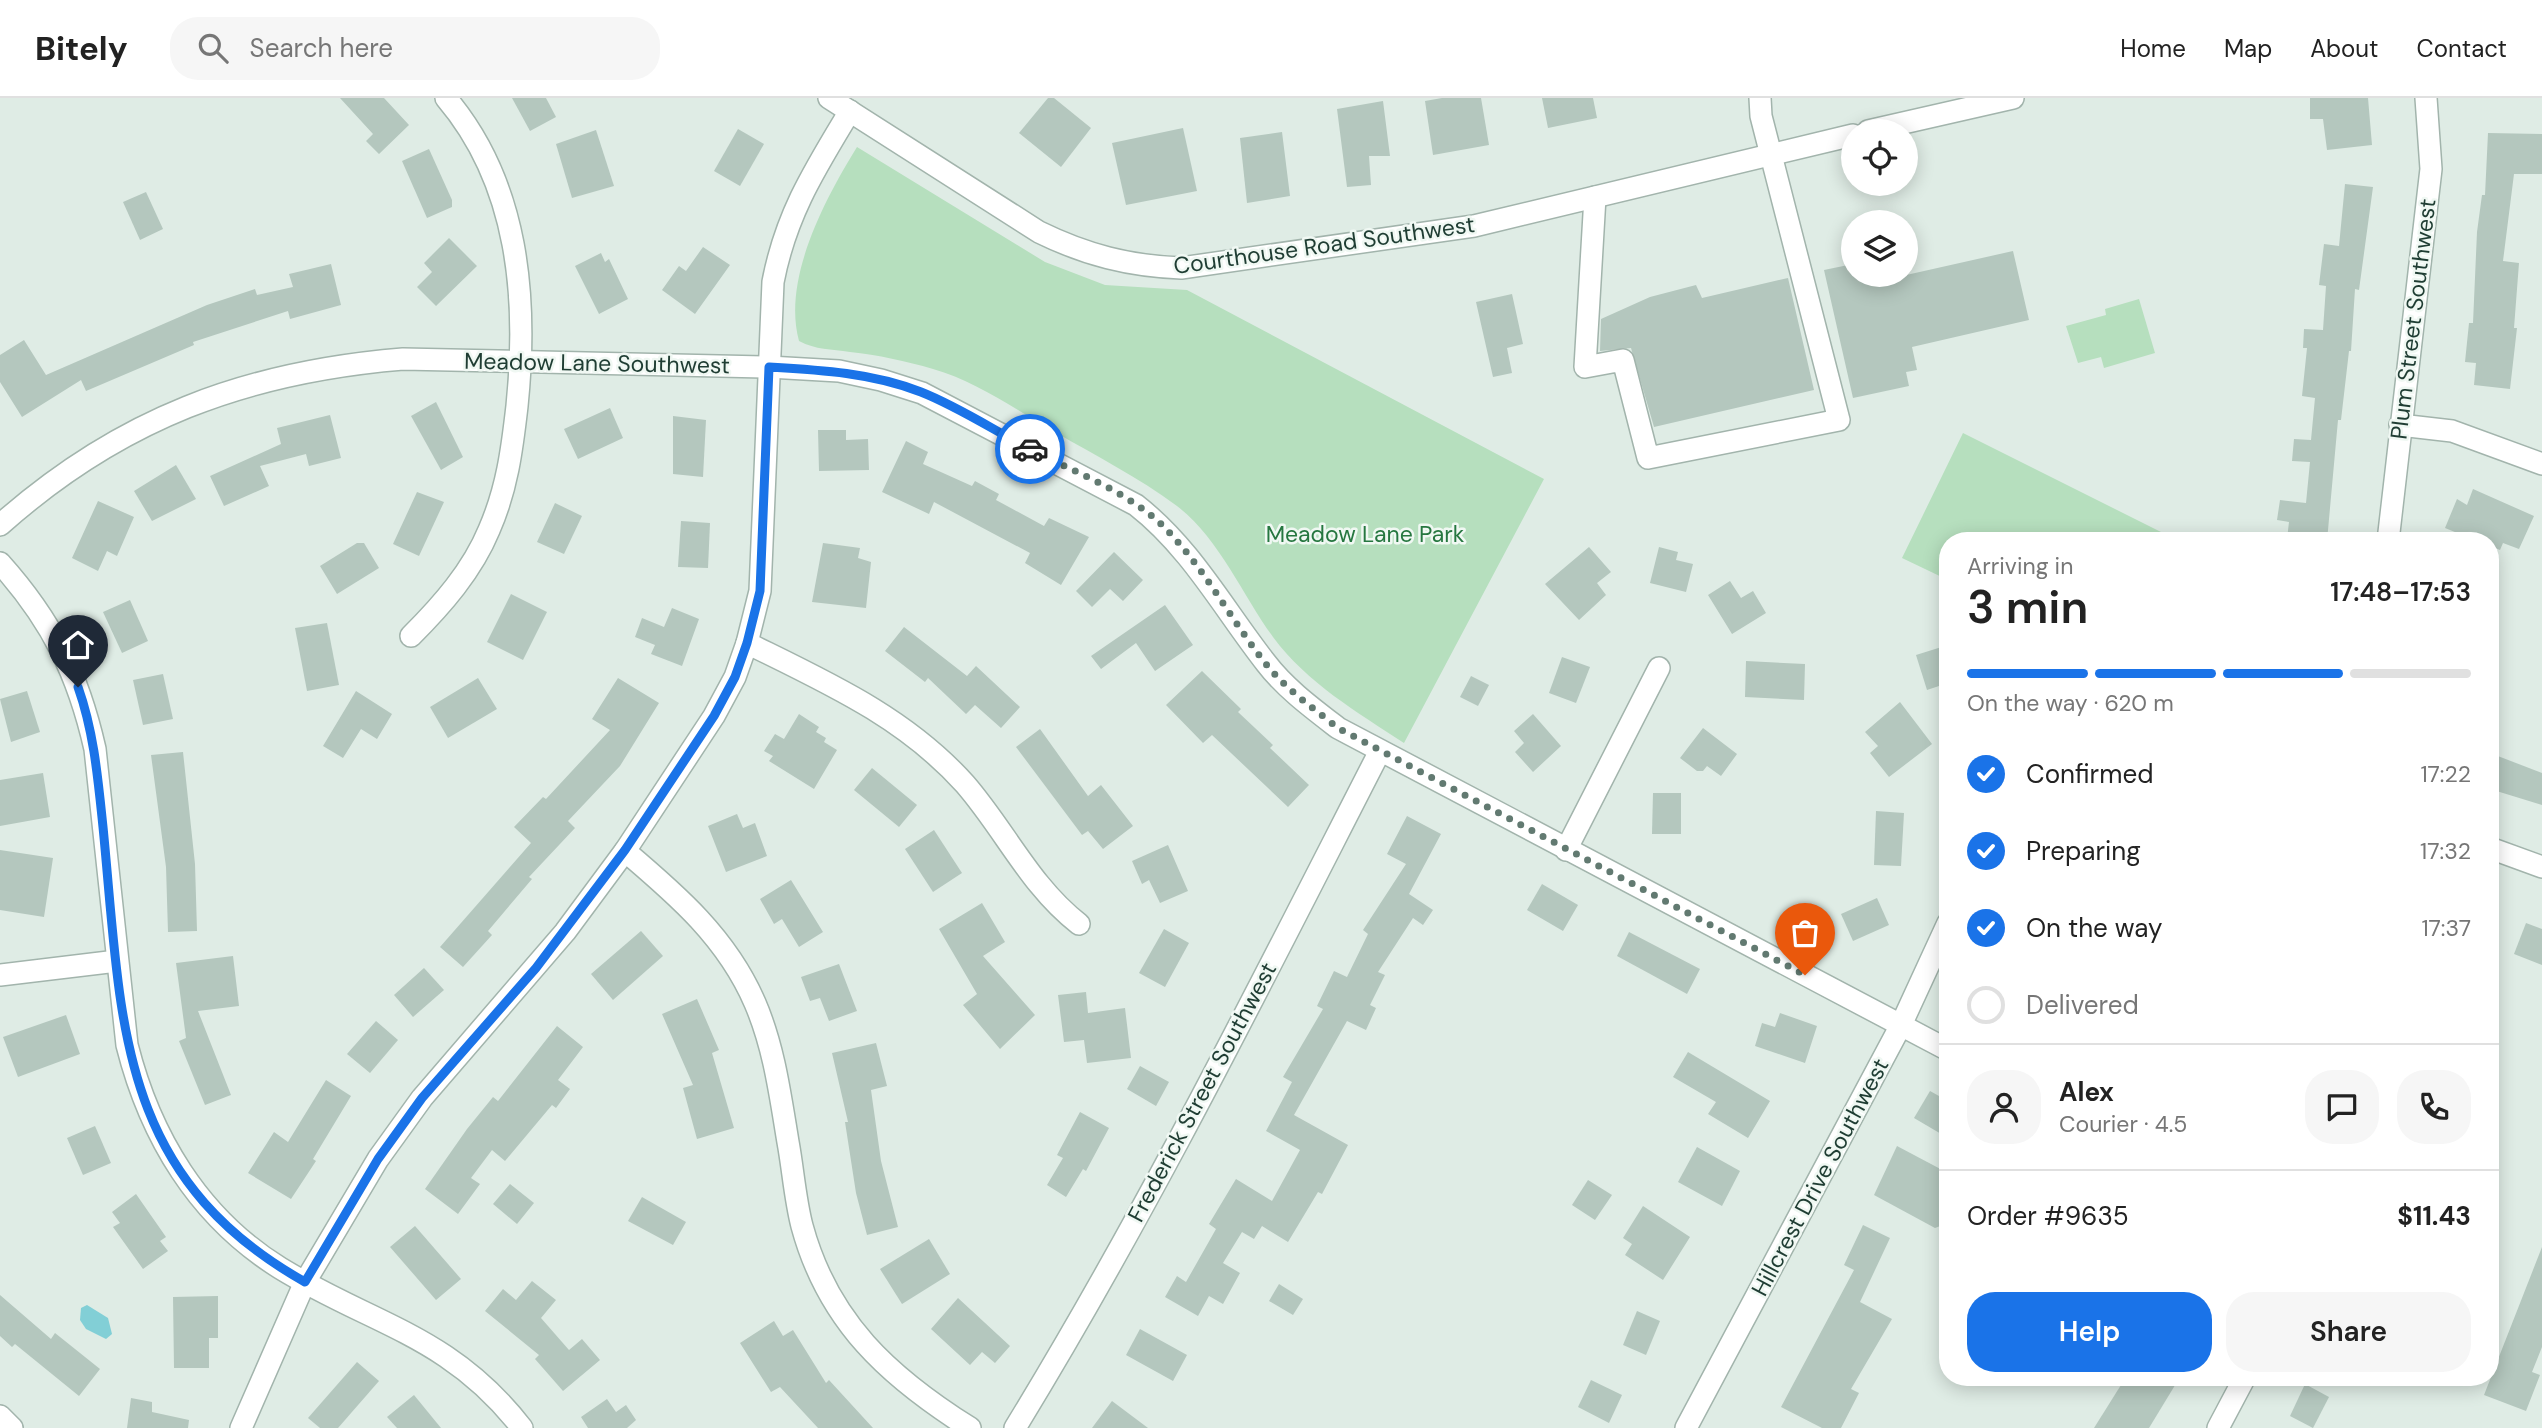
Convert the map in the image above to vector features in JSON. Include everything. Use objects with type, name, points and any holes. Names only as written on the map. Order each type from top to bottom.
[{"type":"street","points":[[411,636],[447,597],[488,533],[511,464],[521,361],[518,270],[509,218],[496,179],[479,145],[446,98]]},
{"type":"street","name":"Courthouse Road Southwest","points":[[829,98],[1039,232],[1074,249],[1142,266],[1181,268],[1474,226],[1841,138]]},
{"type":"street","points":[[1595,197],[1585,367],[1623,360],[1648,458],[1839,420],[1761,116],[1760,98]]},
{"type":"street","points":[[1918,120],[2013,98]]},
{"type":"street","name":"Plum Street Southwest","points":[[2389,532],[2431,169],[2426,98]]},
{"type":"street","points":[[241,1428],[305,1282],[378,1159],[422,1098],[530,975],[625,850],[714,716],[747,643],[760,591],[764,548],[773,282],[780,246],[806,183],[850,111]]},
{"type":"street","name":"Meadow Lane Southwest","points":[[0,525],[74,466],[125,435],[177,410],[286,374],[343,364],[403,359],[769,367],[839,371],[922,393],[1136,505],[1162,525],[1182,547],[1275,674],[1300,699],[1338,728],[1939,1045]]},
{"type":"street","points":[[2400,425],[2452,431],[2542,464]]},
{"type":"street","points":[[0,563],[50,626],[70,666],[85,708],[94,749],[127,1045],[137,1084],[171,1159],[196,1194],[235,1234],[279,1267],[305,1282],[425,1341],[461,1364],[491,1391],[522,1428]]},
{"type":"street","points":[[747,643],[851,694],[895,722],[932,751],[991,815],[1041,890],[1079,924]]},
{"type":"street","points":[[1566,850],[1659,668]]},
{"type":"street","name":"Frederick Street Southwest","points":[[1015,1428],[1082,1315],[1196,1105],[1380,751]]},
{"type":"street","points":[[625,850],[682,899],[710,929],[735,965],[754,1002],[777,1074],[802,1224],[814,1262],[831,1298],[854,1332],[880,1362],[909,1388],[970,1428]]},
{"type":"street","points":[[2499,851],[2542,867]]},
{"type":"street","name":"Hillcrest Drive Southwest","points":[[1686,1428],[1901,1025],[1939,943]]},
{"type":"street","points":[[0,975],[117,961]]},
{"type":"street","points":[[2218,1428],[2240,1386]]},
{"type":"street","points":[[0,1416],[12,1428]]},
{"type":"green space","name":"Meadow Lane Park","points":[[857,147],[1045,262],[1105,285],[1187,290],[1544,479],[1404,743],[1334,696],[1301,669],[1273,637],[1206,534],[1162,495],[995,397],[949,374],[902,361],[818,348],[799,341],[795,317],[801,266],[820,215]]},
{"type":"green space","points":[[2139,299],[2155,353],[2104,368],[2101,357],[2078,363],[2066,326],[2106,315],[2105,309]]},
{"type":"green space","points":[[1963,433],[2161,532],[1939,532],[1939,576],[1902,558]]},
{"type":"water","points":[[87,1305],[108,1318],[112,1334],[106,1339],[86,1329],[80,1320],[81,1308]]},
{"type":"building","points":[[340,98],[384,98],[409,125],[379,154],[366,141],[373,134]]},
{"type":"building","points":[[512,98],[546,98],[556,117],[530,131]]},
{"type":"building","points":[[1048,98],[1054,98],[1091,128],[1061,167],[1019,133]]},
{"type":"building","points":[[1481,98],[1489,145],[1433,155],[1425,101]]},
{"type":"building","points":[[1542,98],[1593,98],[1597,118],[1548,128]]},
{"type":"building","points":[[2310,98],[2368,98],[2372,145],[2327,150],[2323,119],[2310,119]]},
{"type":"building","points":[[1383,101],[1390,156],[1369,156],[1371,185],[1347,187],[1337,109]]},
{"type":"building","points":[[1183,128],[1197,191],[1126,205],[1112,143]]},
{"type":"building","points":[[738,129],[764,144],[740,186],[714,171]]},
{"type":"building","points":[[596,130],[614,186],[572,198],[556,144]]},
{"type":"building","points":[[1282,132],[1290,196],[1247,203],[1240,138]]},
{"type":"building","points":[[2488,133],[2542,134],[2542,174],[2514,174],[2503,261],[2519,263],[2514,328],[2517,328],[2510,389],[2474,385],[2476,363],[2465,362],[2469,323],[2473,323],[2477,232],[2482,195],[2485,195]]},
{"type":"building","points":[[429,149],[452,200],[452,207],[427,218],[402,161]]},
{"type":"building","points":[[2345,184],[2373,187],[2359,290],[2355,289],[2351,351],[2341,420],[2338,420],[2328,532],[2288,532],[2289,522],[2277,520],[2280,500],[2306,503],[2310,462],[2292,461],[2294,439],[2311,440],[2315,398],[2302,396],[2307,348],[2303,348],[2304,329],[2323,330],[2326,286],[2319,285],[2324,244],[2339,246]]},
{"type":"building","points":[[146,192],[163,229],[140,240],[123,202]]},
{"type":"building","points":[[449,238],[477,266],[436,306],[417,287],[432,272],[424,263]]},
{"type":"building","points":[[703,247],[730,265],[695,314],[662,290],[679,266],[686,271]]},
{"type":"building","points":[[2013,251],[2029,320],[1912,347],[1917,370],[1906,372],[1909,386],[1853,398],[1824,270],[1841,266],[1841,287],[1918,287],[1918,272]]},
{"type":"building","points":[[601,253],[605,262],[609,259],[628,299],[599,314],[575,266]]},
{"type":"building","points":[[331,264],[341,305],[290,319],[288,311],[193,342],[194,345],[86,391],[81,380],[22,417],[0,382],[0,355],[24,340],[46,375],[207,305],[255,289],[257,295],[293,287],[289,274]]},
{"type":"building","points":[[1788,278],[1814,390],[1654,427],[1631,348],[1600,351],[1601,319],[1650,297],[1696,285],[1702,298]]},
{"type":"building","points":[[1512,294],[1523,344],[1507,348],[1512,373],[1493,377],[1476,302]]},
{"type":"building","points":[[436,402],[463,457],[441,470],[411,416]]},
{"type":"building","points":[[610,408],[623,438],[578,459],[564,429]]},
{"type":"building","points":[[330,415],[341,458],[309,466],[306,454],[260,466],[269,486],[224,506],[210,476],[281,444],[277,428]]},
{"type":"building","points":[[673,416],[706,420],[703,477],[673,474]]},
{"type":"building","points":[[818,430],[846,430],[846,440],[868,439],[869,470],[819,471]]},
{"type":"building","points":[[906,441],[928,452],[923,464],[972,486],[975,481],[999,494],[996,500],[1044,526],[1049,518],[1089,537],[1061,585],[1025,563],[1030,553],[934,502],[929,514],[882,492]]},
{"type":"building","points":[[176,465],[196,499],[152,521],[134,491]]},
{"type":"building","points":[[2473,489],[2534,516],[2519,549],[2503,543],[2499,550],[2499,532],[2455,532],[2445,528],[2457,499],[2467,505]]},
{"type":"building","points":[[417,492],[444,502],[419,556],[393,544]]},
{"type":"building","points":[[98,501],[134,517],[117,556],[107,551],[98,571],[72,558]]},
{"type":"building","points":[[555,503],[582,516],[564,554],[537,542]]},
{"type":"building","points":[[681,521],[710,523],[708,568],[678,567]]},
{"type":"building","points":[[357,543],[364,543],[379,568],[337,594],[320,566]]},
{"type":"building","points":[[823,543],[860,548],[858,558],[871,562],[866,608],[812,602]]},
{"type":"building","points":[[1589,547],[1611,572],[1597,583],[1606,595],[1579,620],[1545,584]]},
{"type":"building","points":[[1659,547],[1678,552],[1676,560],[1693,564],[1686,592],[1650,583]]},
{"type":"building","points":[[1114,552],[1143,580],[1123,601],[1110,589],[1092,607],[1076,591]]},
{"type":"building","points":[[1730,581],[1741,598],[1753,591],[1766,613],[1732,634],[1708,595]]},
{"type":"building","points":[[511,594],[547,612],[523,660],[487,642]]},
{"type":"building","points":[[130,600],[148,641],[122,653],[103,612]]},
{"type":"building","points":[[1165,605],[1193,645],[1155,671],[1136,643],[1101,669],[1091,656]]},
{"type":"building","points":[[672,608],[699,619],[682,666],[651,654],[655,645],[635,637],[642,618],[664,627]]},
{"type":"building","points":[[327,623],[339,685],[307,691],[295,628]]},
{"type":"building","points":[[904,627],[967,676],[976,666],[1020,707],[1001,728],[975,705],[966,714],[928,678],[925,682],[885,651]]},
{"type":"building","points":[[1939,648],[1939,686],[1927,690],[1916,655]]},
{"type":"building","points":[[1562,657],[1590,667],[1576,703],[1549,693]]},
{"type":"building","points":[[1746,661],[1805,664],[1804,700],[1745,697]]},
{"type":"building","points":[[1202,671],[1241,709],[1238,712],[1273,745],[1270,748],[1309,785],[1288,807],[1212,735],[1203,743],[1166,705]]},
{"type":"building","points":[[163,674],[173,719],[143,725],[133,680]]},
{"type":"building","points":[[1471,676],[1489,685],[1478,706],[1460,697]]},
{"type":"building","points":[[478,678],[497,709],[448,738],[430,707]]},
{"type":"building","points":[[618,678],[659,703],[620,766],[568,821],[575,828],[529,877],[532,879],[488,931],[492,935],[463,967],[440,947],[531,843],[514,827],[543,797],[546,799],[610,730],[592,719]]},
{"type":"building","points":[[27,691],[40,732],[11,742],[0,699]]},
{"type":"building","points":[[356,691],[392,714],[377,739],[361,729],[343,758],[323,746]]},
{"type":"building","points":[[1900,702],[1932,744],[1889,777],[1870,753],[1878,746],[1865,732]]},
{"type":"building","points":[[799,714],[819,727],[816,732],[826,738],[824,742],[837,750],[814,789],[769,761],[773,756],[764,751],[775,734],[784,739]]},
{"type":"building","points":[[1533,714],[1561,746],[1533,772],[1515,752],[1524,743],[1514,731]]},
{"type":"building","points":[[1703,728],[1737,754],[1721,776],[1707,766],[1703,771],[1697,771],[1680,758]]},
{"type":"building","points":[[1040,729],[1088,796],[1101,785],[1133,826],[1103,849],[1088,831],[1082,835],[1016,747]]},
{"type":"building","points":[[183,752],[195,864],[197,931],[168,932],[166,867],[151,755]]},
{"type":"building","points":[[2499,756],[2542,773],[2542,805],[2499,792]]},
{"type":"building","points":[[872,768],[917,805],[899,827],[854,790]]},
{"type":"building","points":[[43,773],[50,817],[0,826],[0,780]]},
{"type":"building","points":[[1653,793],[1681,793],[1681,834],[1652,834]]},
{"type":"building","points":[[1876,811],[1904,813],[1901,866],[1874,865]]},
{"type":"building","points":[[737,814],[743,828],[755,823],[767,856],[726,872],[708,826]]},
{"type":"building","points":[[1407,816],[1441,834],[1409,894],[1433,910],[1423,925],[1413,918],[1378,972],[1385,975],[1370,1005],[1376,1008],[1366,1030],[1347,1021],[1294,1115],[1348,1145],[1322,1194],[1318,1192],[1288,1242],[1262,1226],[1254,1239],[1242,1232],[1223,1263],[1240,1273],[1223,1304],[1209,1296],[1198,1316],[1165,1297],[1177,1276],[1186,1282],[1216,1229],[1209,1224],[1236,1179],[1272,1201],[1300,1150],[1266,1131],[1292,1082],[1283,1077],[1323,1009],[1317,1006],[1334,971],[1347,977],[1368,934],[1363,930],[1406,864],[1387,854]]},
{"type":"building","points":[[934,830],[962,873],[933,892],[905,849]]},
{"type":"building","points":[[1168,845],[1188,891],[1160,903],[1149,880],[1142,884],[1132,861]]},
{"type":"building","points":[[0,850],[53,858],[44,917],[0,910]]},
{"type":"building","points":[[791,880],[823,932],[799,947],[782,919],[774,924],[760,899]]},
{"type":"building","points":[[1542,884],[1578,905],[1563,931],[1527,910]]},
{"type":"building","points":[[1877,898],[1889,925],[1853,941],[1841,914]]},
{"type":"building","points":[[982,903],[1005,942],[983,956],[1035,1015],[1000,1049],[963,1005],[977,994],[939,929]]},
{"type":"building","points":[[2526,923],[2542,929],[2542,965],[2514,954]]},
{"type":"building","points":[[1164,929],[1189,943],[1165,987],[1139,973]]},
{"type":"building","points":[[641,931],[663,956],[613,1000],[591,974]]},
{"type":"building","points":[[1629,932],[1700,969],[1687,994],[1617,956]]},
{"type":"building","points":[[233,956],[239,1006],[198,1011],[231,1095],[205,1105],[179,1041],[186,1038],[176,963]]},
{"type":"building","points":[[839,964],[857,1011],[829,1021],[820,998],[810,1001],[801,977]]},
{"type":"building","points":[[424,968],[444,990],[413,1017],[394,995]]},
{"type":"building","points":[[1086,992],[1088,1013],[1125,1008],[1131,1058],[1087,1063],[1084,1040],[1064,1042],[1058,995]]},
{"type":"building","points":[[697,999],[719,1050],[712,1053],[734,1128],[697,1139],[683,1088],[693,1085],[662,1014]]},
{"type":"building","points":[[1780,1013],[1817,1026],[1805,1063],[1755,1046],[1762,1023],[1775,1027]]},
{"type":"building","points":[[66,1015],[80,1054],[18,1077],[3,1037]]},
{"type":"building","points":[[376,1021],[398,1040],[370,1073],[347,1054]]},
{"type":"building","points":[[557,1026],[583,1047],[558,1080],[570,1089],[556,1108],[552,1105],[505,1161],[492,1150],[471,1178],[480,1184],[458,1214],[425,1189],[467,1129],[493,1097],[498,1101]]},
{"type":"building","points":[[876,1043],[887,1086],[871,1090],[881,1161],[898,1227],[867,1235],[856,1193],[845,1122],[848,1122],[832,1053]]},
{"type":"building","points":[[1688,1052],[1770,1101],[1748,1138],[1708,1114],[1716,1102],[1673,1077]]},
{"type":"building","points":[[1140,1066],[1169,1082],[1156,1106],[1127,1089]]},
{"type":"building","points":[[326,1080],[351,1096],[313,1159],[316,1161],[291,1199],[248,1173],[274,1132],[288,1142]]},
{"type":"building","points":[[1930,1091],[1939,1096],[1939,1133],[1914,1118]]},
{"type":"building","points":[[1080,1112],[1109,1128],[1086,1171],[1083,1169],[1066,1197],[1047,1185],[1063,1158],[1057,1155]]},
{"type":"building","points":[[95,1126],[111,1163],[83,1175],[67,1138]]},
{"type":"building","points":[[1897,1146],[1939,1168],[1939,1226],[1935,1228],[1874,1195]]},
{"type":"building","points":[[1697,1147],[1740,1171],[1722,1206],[1678,1182]]},
{"type":"building","points":[[1588,1180],[1612,1195],[1595,1220],[1572,1205]]},
{"type":"building","points":[[510,1184],[534,1203],[517,1224],[493,1204]]},
{"type":"building","points":[[136,1194],[166,1237],[160,1241],[168,1251],[143,1269],[113,1227],[120,1223],[112,1212]]},
{"type":"building","points":[[642,1197],[686,1222],[673,1245],[628,1221]]},
{"type":"building","points":[[1643,1206],[1690,1237],[1663,1280],[1625,1255],[1632,1244],[1623,1238]]},
{"type":"building","points":[[1863,1225],[1890,1238],[1860,1302],[1892,1319],[1851,1389],[1859,1393],[1841,1428],[1822,1428],[1781,1407],[1854,1270],[1844,1265]]},
{"type":"building","points":[[415,1226],[461,1279],[436,1300],[390,1247]]},
{"type":"building","points":[[929,1239],[950,1274],[902,1304],[880,1269]]},
{"type":"building","points":[[2542,1247],[2542,1347],[2532,1372],[2540,1375],[2526,1411],[2484,1395],[2488,1386],[2499,1386],[2499,1357]]},
{"type":"building","points":[[532,1281],[556,1300],[541,1318],[569,1350],[582,1339],[600,1360],[563,1391],[535,1359],[539,1355],[485,1311],[503,1289],[516,1300]]},
{"type":"building","points":[[1279,1284],[1303,1299],[1293,1315],[1269,1301]]},
{"type":"building","points":[[0,1295],[51,1339],[55,1333],[100,1369],[79,1396],[15,1344],[12,1347],[0,1336]]},
{"type":"building","points":[[218,1296],[218,1338],[209,1338],[209,1368],[174,1368],[173,1297]]},
{"type":"building","points":[[958,1298],[1010,1346],[995,1363],[982,1352],[970,1365],[931,1329]]},
{"type":"building","points":[[1637,1311],[1660,1321],[1646,1355],[1623,1345]]},
{"type":"building","points":[[774,1321],[783,1336],[793,1330],[826,1383],[829,1380],[873,1428],[818,1428],[780,1387],[771,1392],[740,1343]]},
{"type":"building","points":[[1140,1329],[1187,1355],[1173,1381],[1126,1355]]},
{"type":"building","points":[[357,1362],[379,1381],[338,1428],[320,1428],[308,1418]]},
{"type":"building","points":[[1591,1380],[1622,1395],[1609,1423],[1578,1407]]},
{"type":"building","points":[[2120,1386],[2175,1386],[2149,1428],[2094,1428]]},
{"type":"building","points":[[2304,1386],[2329,1397],[2313,1428],[2290,1416]]},
{"type":"building","points":[[414,1395],[441,1428],[397,1428],[387,1417]]},
{"type":"building","points":[[131,1398],[152,1402],[152,1412],[189,1420],[188,1428],[127,1428]]},
{"type":"building","points":[[607,1399],[616,1412],[626,1405],[636,1420],[627,1428],[588,1428],[581,1417]]},
{"type":"building","points":[[1112,1401],[1148,1428],[1092,1428]]},
{"type":"way so far","points":[[1030,449],[1136,505],[1162,525],[1182,547],[1267,665],[1300,699],[1338,728],[1805,975]]},
{"type":"route","points":[[78,687],[94,749],[127,1045],[137,1084],[152,1123],[171,1159],[196,1194],[246,1243],[305,1282],[378,1159],[422,1098],[565,932],[649,817],[714,716],[735,677],[760,591],[764,548],[769,367],[839,371],[881,380],[922,393],[1030,449]]}]
